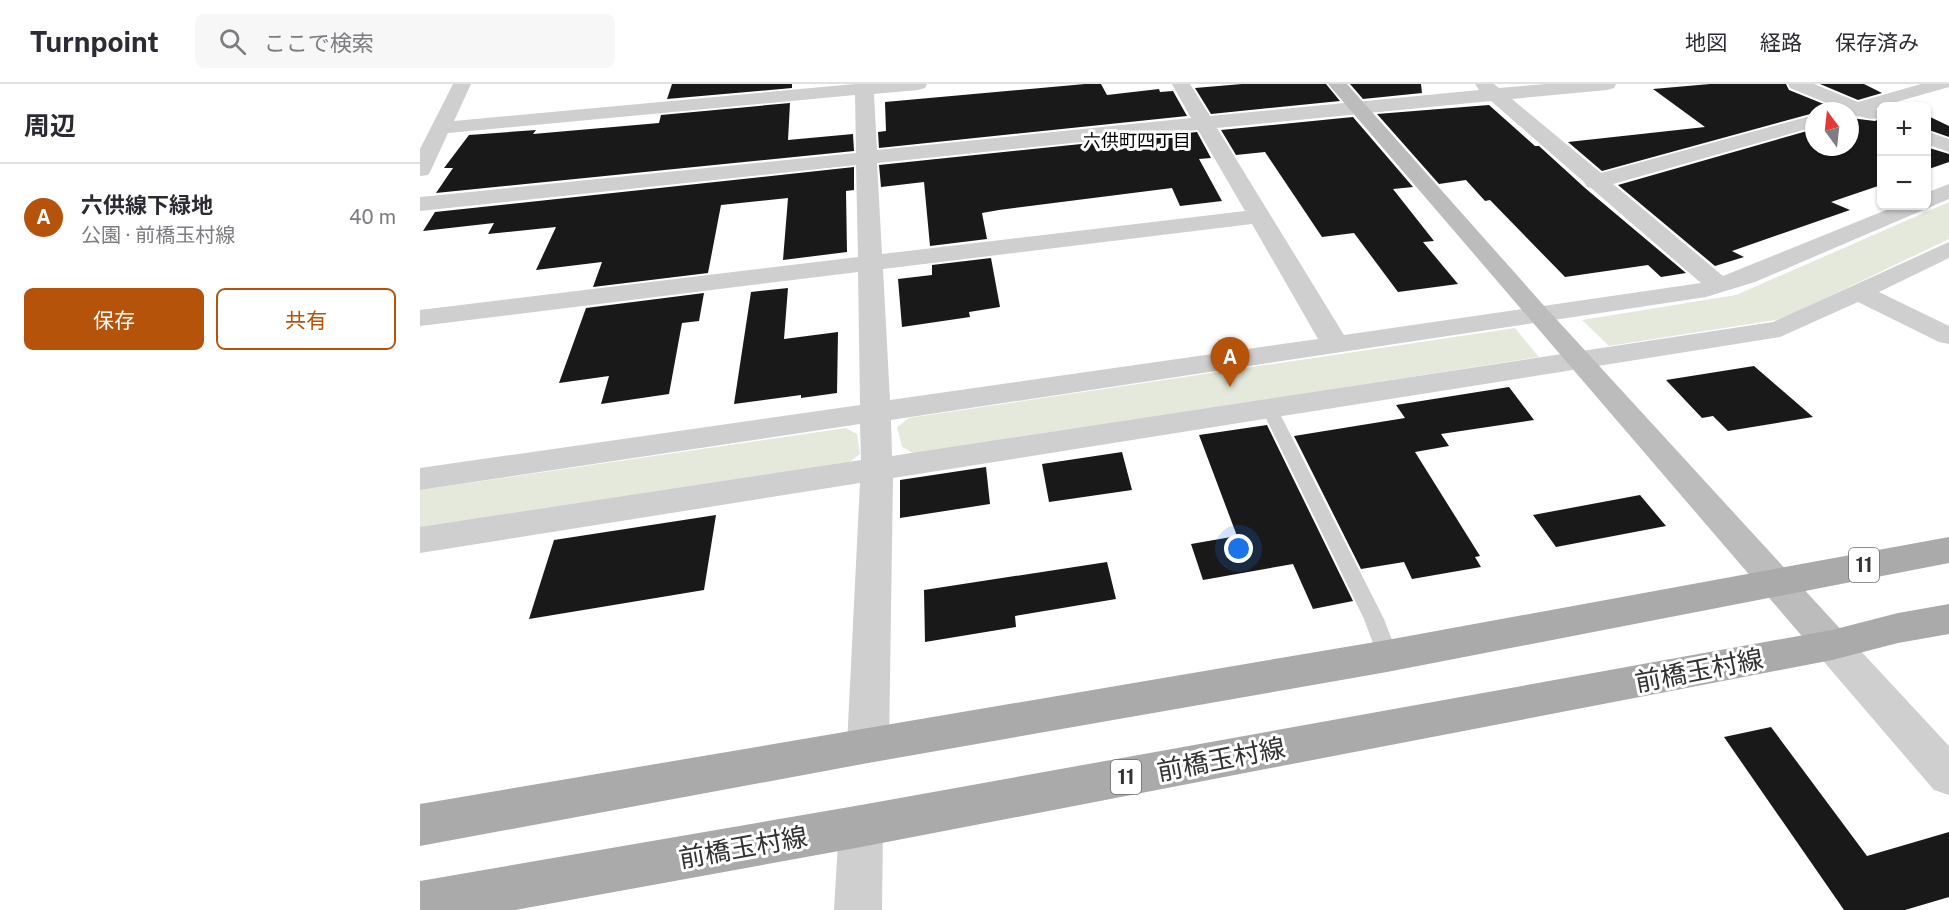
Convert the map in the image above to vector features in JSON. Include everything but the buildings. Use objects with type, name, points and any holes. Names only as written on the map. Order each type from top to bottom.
[{"type":"main road","name":"11","points":[[420,825],[1387,656],[1949,550]]},
{"type":"main road","name":"前橋玉村線","points":[[420,904],[861,826],[1832,645],[1898,628],[1949,619]]},
{"type":"street","points":[[420,170],[462,84]]},
{"type":"street","points":[[441,128],[864,86],[918,84]]},
{"type":"street","points":[[1181,84],[1336,345]]},
{"type":"street","points":[[1337,84],[1538,315],[1949,776]]},
{"type":"street","points":[[420,204],[1357,107],[1488,89],[1606,84]]},
{"type":"street","points":[[1797,84],[1835,102]]},
{"type":"street","points":[[1859,108],[1942,84]]},
{"type":"street","points":[[864,86],[877,469],[868,745]]},
{"type":"street","points":[[1488,89],[1720,286]]},
{"type":"street","points":[[1859,112],[1877,117]]},
{"type":"street","points":[[1595,182],[1805,124]]},
{"type":"street","points":[[1931,139],[1949,146]]},
{"type":"street","points":[[1931,199],[1949,191]]},
{"type":"street","points":[[420,479],[1698,292],[1757,273],[1906,210]]},
{"type":"street","points":[[420,318],[1260,216]]},
{"type":"street","points":[[420,540],[1780,329],[1861,293],[1949,249]]},
{"type":"street","points":[[1861,293],[1949,336]]},
{"type":"street","points":[[858,910],[861,826]]},
{"type":"lane","points":[[1269,408],[1374,619],[1387,656]]},
{"type":"shaded area","points":[[1949,202],[1949,239],[1782,319],[1609,346],[1582,320],[1736,295]]},
{"type":"shaded area","points":[[1515,328],[1539,357],[915,454],[902,447],[897,427],[909,418]]},
{"type":"shaded area","points":[[846,428],[857,434],[860,454],[847,464],[420,531],[420,490]]},
{"type":"place","name":"六供線下緑地","points":[[1230,387]]},
{"type":"district","name":"六供町四丁目","points":[[1137,140]]}]
